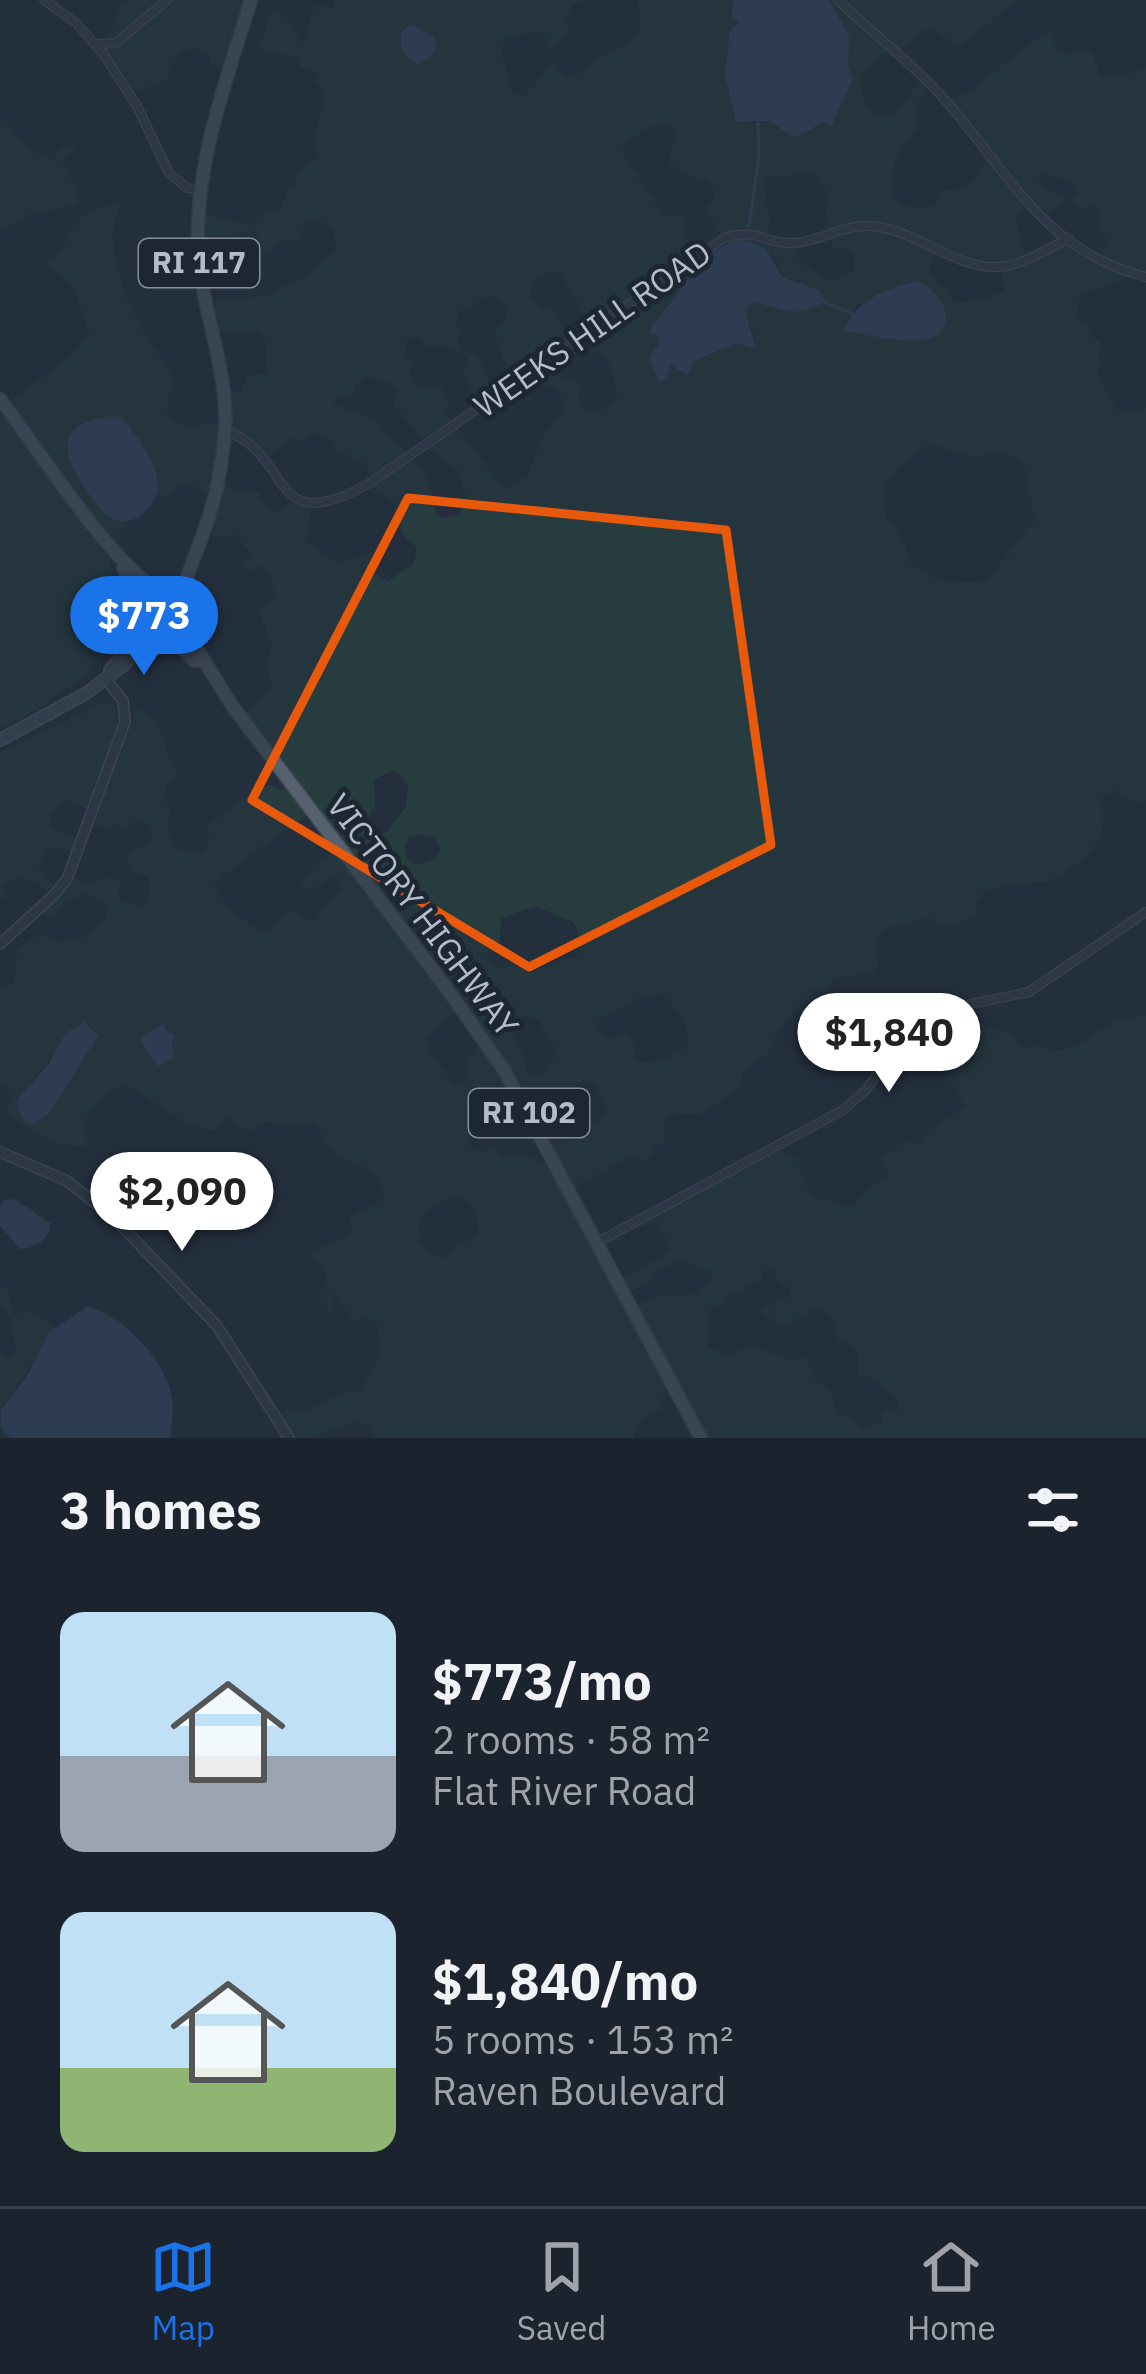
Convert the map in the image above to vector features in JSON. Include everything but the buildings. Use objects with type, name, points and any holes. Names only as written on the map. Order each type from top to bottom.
[{"type":"main road","name":"RI 117","points":[[162,592],[174,585],[206,528],[221,470],[223,379],[198,256],[202,190],[251,0]]},
{"type":"main road","points":[[0,399],[100,531],[146,584],[162,592]]},
{"type":"main road","points":[[0,740],[55,713],[124,665],[146,635],[159,629],[177,610],[206,528]]},
{"type":"main road","points":[[100,531],[138,591],[143,611]]},
{"type":"main road","points":[[105,678],[133,642],[149,596],[162,592]]},
{"type":"main road","name":"VICTORY HIGHWAY","points":[[162,592],[220,688]]},
{"type":"main road","name":"VICTORY HIGHWAY","points":[[143,611],[220,688],[504,1070],[701,1438]]},
{"type":"street","points":[[44,0],[96,44],[136,106],[169,173],[187,188],[202,190]]},
{"type":"street","points":[[96,44],[116,43],[167,0]]},
{"type":"street","points":[[838,0],[934,88],[1019,196],[1069,238],[1114,265],[1146,277]]},
{"type":"street","name":"WEEKS HILL ROAD","points":[[225,430],[251,446],[292,495],[315,505],[333,502],[370,483],[724,238],[749,232],[793,243],[853,226],[874,226],[901,232],[957,257],[1000,267],[1069,238]]},
{"type":"street","points":[[0,944],[59,890],[79,854],[126,718],[122,701],[105,678]]},
{"type":"street","points":[[598,1242],[843,1110],[866,1090],[914,1023],[931,1012],[1029,992],[1146,911]]},
{"type":"street","points":[[0,1153],[54,1174],[85,1193],[160,1264],[217,1326],[289,1438]]},
{"type":"highlighted area","points":[[408,498],[726,530],[771,845],[529,967],[252,800]]},
{"type":"green space","points":[[134,0],[251,0],[230,68],[212,65],[195,48],[183,51],[169,70],[170,76],[159,85],[129,92],[98,45],[107,43],[121,5]]},
{"type":"green space","points":[[335,0],[589,0],[574,4],[566,18],[568,32],[552,51],[535,30],[507,39],[501,49],[513,93],[524,98],[554,60],[557,69],[573,76],[634,38],[640,24],[637,0],[733,0],[739,23],[730,30],[725,74],[747,124],[770,121],[799,136],[823,122],[832,126],[841,108],[847,52],[829,0],[1018,0],[958,47],[933,29],[919,32],[900,51],[889,47],[859,77],[866,108],[881,117],[894,114],[922,81],[929,83],[916,107],[916,131],[898,155],[891,183],[901,203],[914,207],[933,206],[942,190],[966,187],[987,155],[948,102],[970,91],[1049,29],[1056,47],[1067,54],[1092,51],[1100,76],[1109,79],[1146,68],[1146,276],[1131,272],[1080,295],[1076,318],[1087,323],[1092,337],[1100,341],[1098,376],[1117,409],[1135,413],[1146,407],[1146,799],[1122,798],[1113,790],[1102,797],[1100,835],[1086,857],[1054,879],[992,888],[976,902],[977,918],[939,925],[928,918],[884,929],[874,948],[878,966],[873,973],[835,977],[824,993],[815,989],[778,1029],[770,1050],[742,1075],[739,1089],[700,1115],[675,1113],[665,1119],[663,1143],[652,1148],[653,1155],[643,1161],[636,1154],[572,1188],[620,1281],[671,1251],[658,1222],[638,1228],[640,1222],[778,1149],[800,1160],[799,1172],[814,1199],[852,1208],[890,1173],[881,1159],[905,1141],[918,1146],[928,1131],[964,1107],[929,1042],[950,1024],[975,1021],[1012,1036],[1023,1050],[1038,1046],[1052,1050],[1073,1048],[1118,1019],[1146,1016],[1146,1438],[702,1438],[674,1386],[663,1394],[662,1411],[643,1420],[633,1438],[375,1438],[370,1428],[357,1421],[314,1438],[289,1438],[279,1415],[288,1409],[308,1411],[337,1395],[360,1390],[382,1352],[378,1325],[367,1317],[352,1320],[335,1293],[333,1313],[317,1297],[328,1280],[323,1265],[310,1254],[352,1232],[349,1220],[386,1196],[374,1175],[336,1152],[312,1122],[290,1126],[267,1121],[251,1131],[227,1116],[215,1131],[178,1119],[126,1084],[109,1090],[86,1119],[87,1147],[45,1138],[8,1113],[10,1095],[6,1086],[0,1086],[0,988],[13,983],[18,958],[14,952],[39,934],[58,941],[76,939],[107,915],[105,903],[85,893],[47,918],[43,908],[54,897],[24,878],[3,886],[5,898],[0,900],[0,752],[104,703],[114,707],[119,722],[89,809],[66,799],[49,818],[53,829],[82,840],[77,855],[49,848],[39,865],[44,878],[60,887],[69,875],[92,886],[104,877],[122,883],[121,900],[138,907],[146,904],[151,891],[147,877],[133,871],[128,859],[133,850],[147,846],[152,834],[149,826],[137,820],[126,827],[113,823],[107,829],[94,823],[136,710],[153,718],[178,772],[163,798],[171,809],[166,826],[175,848],[201,854],[209,847],[208,826],[230,807],[265,786],[280,791],[292,784],[242,717],[270,688],[272,646],[259,610],[275,596],[271,577],[259,565],[249,572],[243,565],[252,555],[234,534],[207,533],[215,495],[178,483],[168,496],[156,494],[156,469],[123,418],[80,425],[68,435],[67,447],[115,520],[127,522],[111,559],[112,575],[125,601],[121,628],[111,647],[78,681],[0,729],[0,399],[5,404],[39,381],[89,335],[74,287],[45,262],[61,252],[82,218],[120,203],[113,230],[115,257],[135,316],[171,373],[175,388],[167,397],[169,417],[187,425],[224,423],[226,393],[241,391],[247,376],[267,372],[267,343],[259,332],[229,334],[212,328],[206,303],[276,294],[282,286],[304,278],[336,250],[333,230],[318,220],[305,223],[299,240],[282,240],[270,254],[254,255],[257,231],[198,246],[200,212],[249,226],[269,209],[280,210],[289,187],[296,184],[296,173],[318,157],[317,130],[325,91],[314,80],[322,74],[299,68],[301,59],[264,50],[261,44],[272,9],[288,19],[304,45],[315,4],[334,8]],"holes":[[[663,122],[676,129],[669,163],[691,177],[709,179],[715,198],[705,209],[726,243],[749,241],[775,256],[782,277],[815,306],[792,312],[756,302],[748,306],[746,315],[757,347],[737,342],[667,369],[649,357],[660,342],[655,319],[702,260],[687,238],[682,215],[664,215],[623,148],[640,132]],[[1046,173],[1070,181],[1078,195],[1070,199],[1087,211],[1088,203],[1101,209],[1099,226],[1107,240],[1102,255],[1067,239],[1027,256],[1016,216],[1026,206],[1043,218],[1067,197],[1042,189],[1038,176]],[[819,176],[829,198],[825,217],[833,249],[849,248],[855,255],[854,270],[835,280],[822,278],[801,260],[793,243],[766,236],[772,216],[762,204],[766,197],[763,178]],[[936,247],[971,261],[1001,266],[1004,290],[992,297],[954,303],[947,288],[942,289],[929,274]],[[554,270],[593,328],[586,335],[592,353],[608,359],[617,394],[604,408],[586,412],[578,403],[580,389],[576,382],[562,377],[554,356],[573,340],[552,307],[541,311],[529,294],[533,282]],[[920,281],[945,309],[911,341],[852,332],[847,322],[855,306]],[[493,294],[508,310],[494,331],[507,370],[515,380],[531,371],[539,383],[556,389],[566,406],[544,435],[527,476],[505,489],[445,412],[450,404],[440,385],[425,388],[411,382],[413,363],[404,356],[407,340],[418,336],[428,348],[442,345],[466,355],[469,365],[462,374],[479,405],[495,394],[477,353],[467,353],[457,344],[462,331],[456,324],[458,313]],[[367,376],[392,385],[398,395],[393,404],[436,455],[460,473],[466,497],[460,515],[436,515],[424,473],[375,419],[333,404],[338,395],[353,396],[356,384]],[[230,431],[264,461],[291,438],[303,442],[312,433],[324,435],[337,450],[368,465],[372,487],[394,504],[403,534],[417,548],[414,564],[388,581],[373,572],[371,552],[340,563],[305,539],[312,504],[296,498],[275,513],[259,491],[243,492],[220,484]],[[931,444],[975,458],[991,452],[1012,455],[1026,469],[1034,520],[988,581],[946,582],[912,567],[886,515],[884,491],[895,472]],[[394,770],[408,785],[406,807],[387,832],[371,838],[363,825],[375,806],[374,780]],[[313,811],[340,847],[317,862],[300,885],[312,892],[333,875],[339,880],[341,889],[316,921],[304,919],[295,908],[264,932],[241,918],[214,882]],[[409,836],[435,837],[440,849],[437,858],[417,865],[407,858],[404,847]],[[536,906],[574,923],[583,944],[577,956],[529,973],[517,965],[499,969],[486,955],[500,941],[501,918]],[[658,993],[680,1015],[688,1045],[664,1060],[642,1062],[633,1056],[635,1046],[626,1032],[607,1039],[598,1030],[598,1021],[645,995]],[[459,1006],[483,1040],[469,1058],[470,1079],[455,1085],[427,1040]],[[527,1016],[538,1020],[557,1052],[547,1072],[537,1079],[526,1074],[524,1055],[510,1030],[515,1020]],[[73,1029],[97,1036],[49,1114],[41,1117],[24,1090]],[[507,1076],[541,1127],[572,1105],[570,1090],[583,1080],[594,1083],[608,1110],[603,1118],[548,1146],[553,1157],[540,1163],[521,1153],[500,1158],[493,1145],[482,1152],[472,1148],[470,1132],[482,1124],[481,1116],[500,1100],[495,1082]],[[448,1199],[464,1199],[476,1212],[477,1236],[458,1244],[445,1258],[429,1254],[419,1241],[423,1216]],[[680,1260],[709,1271],[712,1279],[698,1292],[653,1297],[634,1307],[626,1294]],[[768,1268],[776,1268],[777,1280],[790,1289],[790,1295],[761,1309],[766,1318],[788,1326],[814,1309],[826,1312],[836,1325],[837,1343],[846,1341],[858,1351],[859,1378],[867,1376],[888,1390],[899,1411],[883,1411],[883,1422],[862,1431],[851,1419],[838,1415],[834,1394],[813,1377],[806,1358],[790,1360],[750,1345],[727,1356],[708,1346],[706,1320],[712,1308],[723,1304],[724,1295],[741,1293],[755,1281],[764,1282],[761,1276]]]},
{"type":"green space","points":[[0,115],[30,149],[52,161],[60,148],[74,144],[77,148],[65,156],[63,164],[76,189],[77,205],[32,213],[0,232]]},
{"type":"green space","points":[[0,1287],[8,1290],[13,1314],[32,1310],[55,1328],[3,1408],[1,1419],[10,1438],[0,1438],[0,1354],[7,1359],[16,1349],[11,1317],[0,1307]]},
{"type":"water","points":[[733,0],[829,0],[849,36],[848,66],[853,79],[832,126],[823,122],[799,136],[770,121],[736,122],[725,74],[730,30],[739,23],[732,15]]},
{"type":"water","points":[[411,24],[433,37],[437,46],[431,57],[418,64],[401,46],[402,31]]},
{"type":"water","points":[[738,240],[763,247],[782,277],[818,290],[826,301],[798,312],[755,302],[746,315],[756,349],[737,343],[693,361],[688,376],[671,365],[665,380],[659,382],[649,357],[660,342],[649,332],[651,327],[700,264]]},
{"type":"water","points":[[920,281],[938,297],[946,313],[942,331],[932,338],[902,340],[843,331],[856,311],[874,297]]},
{"type":"water","points":[[113,416],[123,418],[154,466],[157,479],[152,504],[134,520],[120,521],[104,512],[69,457],[69,437],[74,430]]},
{"type":"water","points":[[84,1022],[98,1036],[49,1114],[31,1125],[20,1115],[17,1100],[50,1062],[65,1034]]},
{"type":"water","points":[[165,1022],[165,1030],[175,1035],[175,1057],[158,1066],[141,1042]]},
{"type":"water","points":[[14,1199],[50,1223],[48,1234],[36,1245],[20,1249],[0,1226],[0,1206]]},
{"type":"water","points":[[88,1306],[129,1330],[161,1369],[172,1398],[170,1438],[11,1438],[1,1428],[1,1410],[27,1376],[48,1333]]},
{"type":"waterway","points":[[749,226],[759,157],[758,123]]},
{"type":"waterway","points":[[824,302],[853,314]]}]
